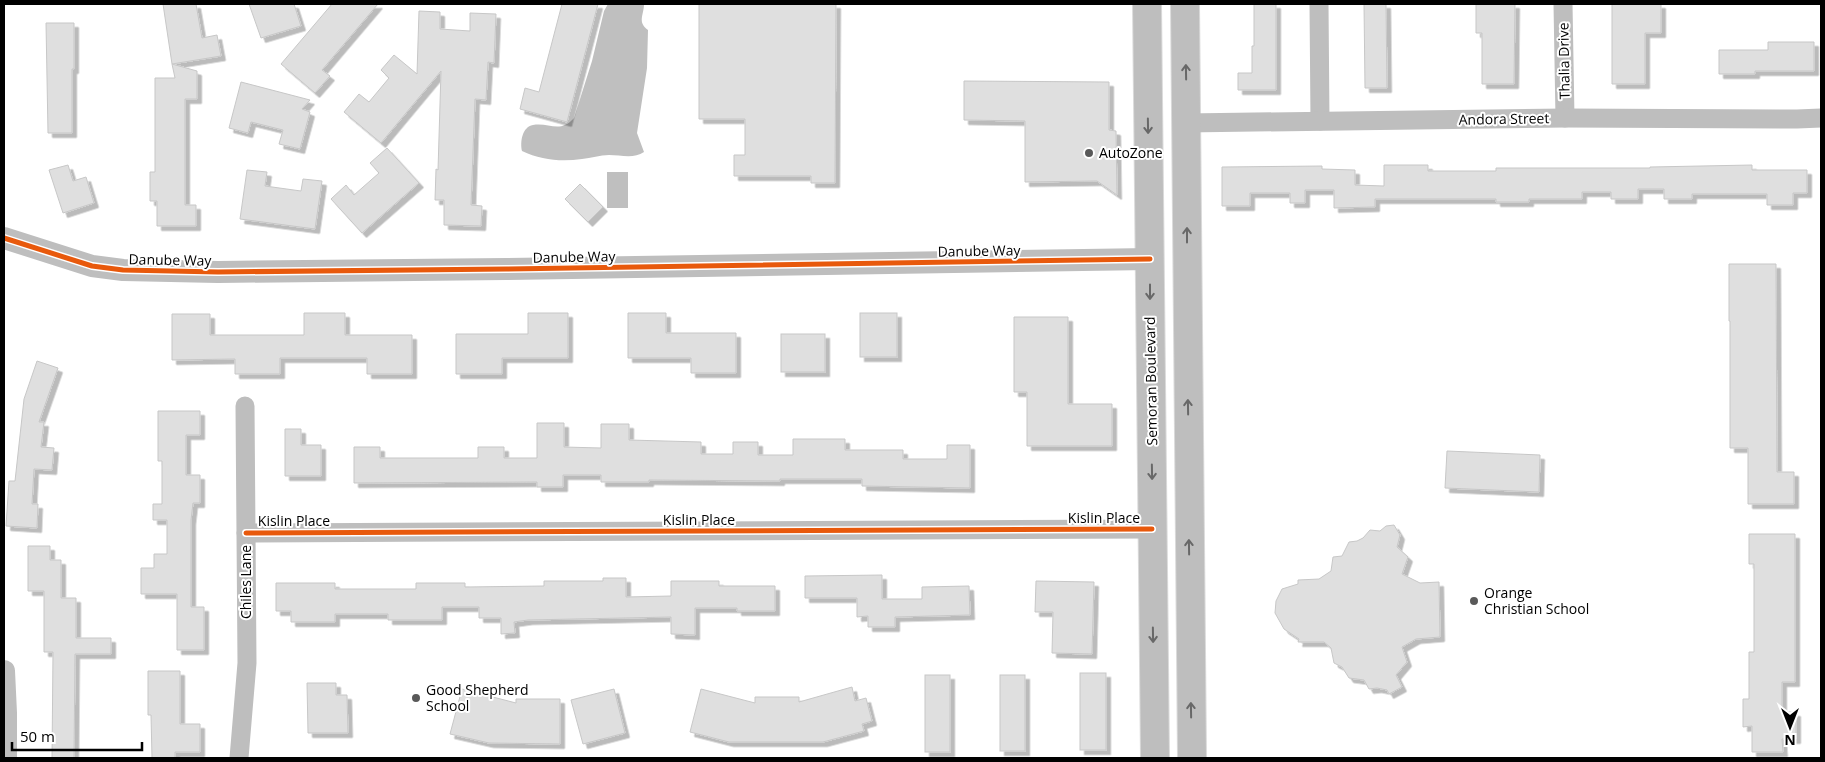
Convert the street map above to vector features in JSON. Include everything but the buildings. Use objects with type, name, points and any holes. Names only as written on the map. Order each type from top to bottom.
[{"type":"main road","name":"Semoran Boulevard","points":[[1147,4],[1155,758]]},
{"type":"main road","points":[[1185,4],[1192,758]]},
{"type":"main road","points":[[1149,208],[1159,242],[1170,256],[1187,265]]},
{"type":"main road","points":[[1150,260],[1163,270],[1178,290],[1187,319]]},
{"type":"street","points":[[1319,4],[1320,121]]},
{"type":"street","name":"Thalia Drive","points":[[1564,4],[1565,118]]},
{"type":"street","name":"Andora Street","points":[[1186,123],[1565,118],[1821,118]]},
{"type":"street","name":"Danube Way","points":[[4,238],[92,266],[123,270],[218,272],[1150,260]]},
{"type":"street","name":"Chiles Lane","points":[[240,758],[247,663],[245,406]]},
{"type":"street","name":"Kislin Place","points":[[246,532],[1152,529]]},
{"type":"street","points":[[4,671],[6,758]]},
{"type":"shaded area","points":[[608,4],[644,4],[642,21],[648,30],[647,68],[637,133],[644,152],[632,156],[606,155],[582,159],[551,160],[522,151],[523,135],[529,126],[539,124],[559,126],[569,123],[574,118],[592,61],[604,11]]},
{"type":"shaded area","points":[[607,172],[628,172],[628,208],[607,208]]},
{"type":"cycle path","points":[[4,238],[92,266],[123,270],[218,272],[1150,259]]},
{"type":"cycle path","points":[[246,533],[1152,529]]},
{"type":"place","name":"AutoZone","points":[[1089,153]]},
{"type":"place","name":"Orange Christian School","points":[[1474,601]]},
{"type":"place","name":"Good Shepherd School","points":[[416,698]]}]
